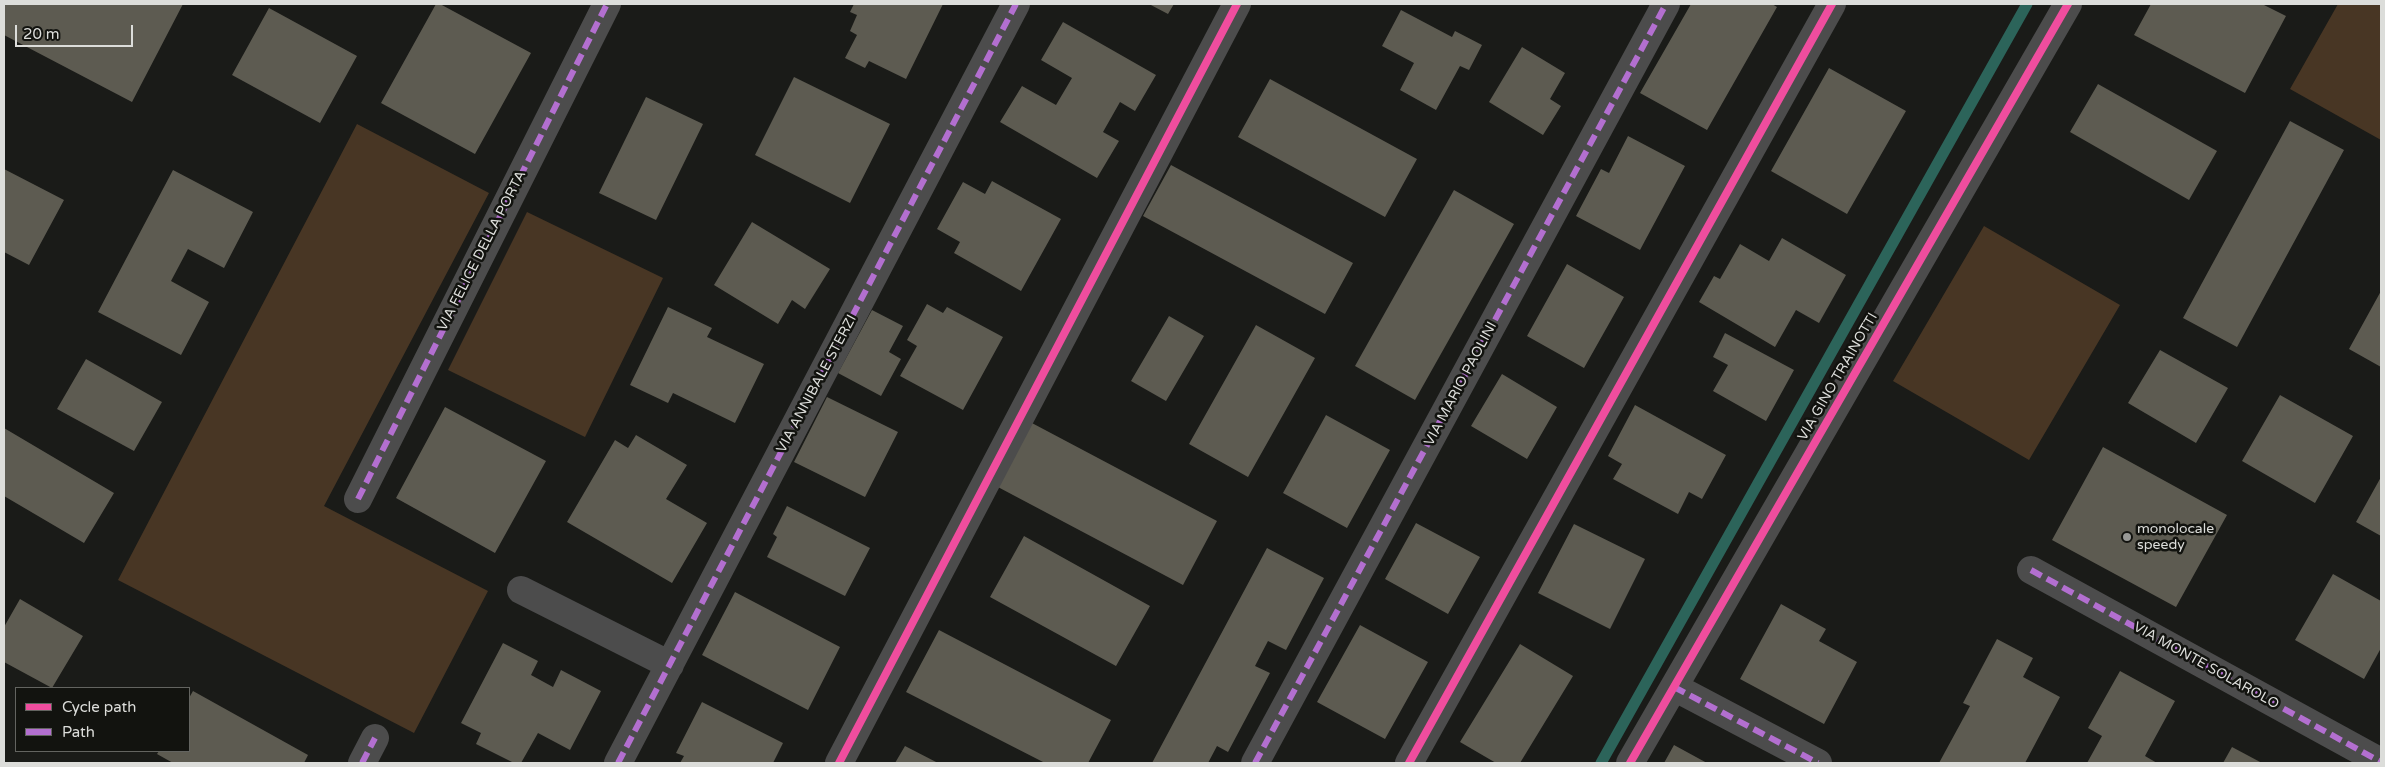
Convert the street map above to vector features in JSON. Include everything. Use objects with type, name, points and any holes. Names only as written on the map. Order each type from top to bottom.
[{"type":"street","name":"VIA FELICE DELLA PORTA","points":[[358,499],[607,4]]},
{"type":"street","name":"VIA ANNIBALE STERZI","points":[[618,763],[1016,4]]},
{"type":"street","points":[[839,763],[1237,4]]},
{"type":"street","name":"VIA MARIO PAOLINI","points":[[1255,763],[1666,4]]},
{"type":"street","points":[[1409,763],[1832,4]]},
{"type":"street","name":"VIA GINO TRAINOTTI","points":[[1630,763],[2068,4]]},
{"type":"street","name":"VIA MONTE SOLAROLO","points":[[2031,570],[2381,762]]},
{"type":"street","points":[[521,590],[670,665]]},
{"type":"street","points":[[1674,687],[1818,763]]},
{"type":"street","points":[[362,763],[375,738]]},
{"type":"shaded area","points":[[2338,4],[2381,4],[2381,140],[2290,89]]},
{"type":"shaded area","points":[[357,124],[489,193],[324,506],[488,591],[414,733],[118,580]]},
{"type":"shaded area","points":[[527,212],[663,278],[585,437],[448,370]]},
{"type":"shaded area","points":[[1984,226],[2120,305],[2029,460],[1893,381]]},
{"type":"building","points":[[4,4],[183,4],[132,102],[4,35]]},
{"type":"building","points":[[436,4],[440,4],[531,53],[475,154],[381,103]]},
{"type":"building","points":[[854,4],[943,4],[906,79],[869,61],[865,68],[845,58],[857,35],[850,31],[857,15],[850,12]]},
{"type":"building","points":[[1149,4],[1174,4],[1168,14]]},
{"type":"building","points":[[1691,4],[1772,4],[1777,7],[1707,130],[1640,93]]},
{"type":"building","points":[[2151,4],[2262,4],[2286,16],[2245,93],[2134,35]]},
{"type":"building","points":[[269,8],[357,56],[320,123],[232,75]]},
{"type":"building","points":[[1401,10],[1452,37],[1455,31],[1482,45],[1469,70],[1460,66],[1436,110],[1400,90],[1414,63],[1382,46]]},
{"type":"building","points":[[1063,22],[1156,75],[1135,111],[1120,102],[1103,132],[1119,141],[1097,178],[1000,122],[1022,86],[1056,105],[1072,78],[1041,60]]},
{"type":"building","points":[[1522,47],[1565,73],[1550,99],[1561,106],[1543,135],[1489,102]]},
{"type":"building","points":[[1829,68],[1906,111],[1847,214],[1771,171]]},
{"type":"building","points":[[794,77],[890,124],[850,203],[755,155]]},
{"type":"building","points":[[1270,79],[1417,159],[1385,217],[1238,137]]},
{"type":"building","points":[[2098,84],[2217,151],[2189,200],[2070,132]]},
{"type":"building","points":[[646,97],[703,124],[656,220],[599,193]]},
{"type":"building","points":[[2290,121],[2344,150],[2237,347],[2183,318]]},
{"type":"building","points":[[1628,136],[1685,166],[1640,250],[1576,216],[1601,169],[1609,173]]},
{"type":"building","points":[[1171,165],[1353,263],[1325,314],[1143,216]]},
{"type":"building","points":[[4,169],[64,200],[29,265],[4,252]]},
{"type":"building","points":[[173,170],[253,212],[224,268],[188,249],[171,281],[209,302],[181,355],[98,312]]},
{"type":"building","points":[[992,181],[1061,219],[1021,291],[954,253],[960,242],[937,229],[963,182],[985,194]]},
{"type":"building","points":[[1454,190],[1514,224],[1415,400],[1355,366]]},
{"type":"building","points":[[752,222],[830,269],[805,309],[792,300],[778,324],[714,285]]},
{"type":"building","points":[[1782,238],[1846,275],[1819,323],[1796,310],[1775,347],[1699,302],[1714,276],[1720,279],[1740,244],[1769,261]]},
{"type":"building","points":[[1567,264],[1624,297],[1584,368],[1527,336]]},
{"type":"building","points":[[2381,291],[2381,367],[2349,349]]},
{"type":"building","points":[[927,304],[943,313],[947,307],[1003,337],[963,410],[900,376],[917,346],[907,340]]},
{"type":"building","points":[[668,307],[712,328],[707,337],[764,364],[735,423],[673,393],[668,403],[630,385]]},
{"type":"building","points":[[872,310],[903,326],[889,352],[901,359],[881,396],[838,373]]},
{"type":"building","points":[[1169,316],[1204,336],[1166,401],[1131,381]]},
{"type":"building","points":[[1256,325],[1315,358],[1248,477],[1189,444]]},
{"type":"building","points":[[1725,333],[1794,370],[1766,421],[1713,391],[1728,365],[1713,357]]},
{"type":"building","points":[[2160,350],[2228,388],[2196,443],[2128,403]]},
{"type":"building","points":[[86,359],[162,402],[134,451],[57,409]]},
{"type":"building","points":[[1502,374],[1557,407],[1527,459],[1471,426]]},
{"type":"building","points":[[2280,395],[2353,436],[2315,503],[2242,461]]},
{"type":"building","points":[[827,397],[898,432],[865,497],[794,462]]},
{"type":"building","points":[[1635,405],[1726,455],[1702,499],[1689,492],[1678,514],[1613,479],[1622,464],[1608,456]]},
{"type":"building","points":[[445,407],[546,461],[495,553],[396,498]]},
{"type":"building","points":[[1326,415],[1390,450],[1347,528],[1283,493]]},
{"type":"building","points":[[1030,422],[1217,521],[1183,585],[996,486]]},
{"type":"building","points":[[4,428],[114,493],[84,543],[4,496]]},
{"type":"building","points":[[636,435],[687,465],[666,499],[707,523],[672,583],[567,522],[615,440],[628,448]]},
{"type":"building","points":[[2103,447],[2227,515],[2176,607],[2052,540]]},
{"type":"building","points":[[2381,477],[2381,536],[2356,522]]},
{"type":"building","points":[[787,506],[870,548],[845,596],[767,557],[777,537],[773,534]]},
{"type":"building","points":[[1416,523],[1480,557],[1448,614],[1385,579]]},
{"type":"building","points":[[1574,524],[1645,559],[1610,629],[1538,593]]},
{"type":"building","points":[[1024,536],[1150,606],[1116,666],[990,597]]},
{"type":"building","points":[[1267,548],[1324,578],[1286,650],[1268,641],[1255,666],[1270,673],[1228,752],[1217,746],[1208,763],[1152,763]]},
{"type":"building","points":[[2333,574],[2381,601],[2381,648],[2364,679],[2295,640]]},
{"type":"building","points":[[735,592],[840,647],[808,710],[702,655]]},
{"type":"building","points":[[20,599],[83,636],[53,687],[50,687],[4,662],[4,627]]},
{"type":"building","points":[[1781,604],[1826,629],[1819,641],[1857,662],[1824,724],[1740,679]]},
{"type":"building","points":[[1360,625],[1428,662],[1385,739],[1317,702]]},
{"type":"building","points":[[939,630],[1111,720],[1088,763],[1045,763],[906,692]]},
{"type":"building","points":[[1997,639],[2033,658],[2023,677],[2060,697],[2025,763],[1939,763],[1970,706],[1963,703]]},
{"type":"building","points":[[503,643],[538,661],[531,675],[553,687],[561,670],[601,691],[570,750],[538,733],[521,763],[514,763],[476,744],[481,733],[461,723]]},
{"type":"building","points":[[1520,644],[1573,676],[1520,763],[1496,763],[1460,742]]},
{"type":"building","points":[[2120,671],[2175,701],[2145,756],[2157,763],[2087,763],[2102,736],[2088,728]]},
{"type":"building","points":[[193,691],[308,755],[304,763],[173,763],[157,754],[158,752],[190,752],[190,696]]},
{"type":"building","points":[[702,702],[783,743],[773,763],[680,763],[684,756],[676,753]]},
{"type":"building","points":[[1674,745],[1707,763],[1664,763]]},
{"type":"building","points":[[905,746],[938,763],[895,763]]},
{"type":"building","points":[[2232,747],[2262,763],[2223,763]]},
{"type":"waterway","points":[[1601,763],[2027,4]]},
{"type":"marked path","points":[[358,499],[607,4]]},
{"type":"marked path","points":[[618,763],[1016,4]]},
{"type":"marked path","points":[[1255,763],[1666,4]]},
{"type":"marked path","points":[[2031,570],[2381,762]]},
{"type":"marked path","points":[[1674,687],[1818,763]]},
{"type":"marked path","points":[[362,763],[375,738]]},
{"type":"cycle path","points":[[839,763],[1237,4]]},
{"type":"cycle path","points":[[1409,763],[1832,4]]},
{"type":"cycle path","points":[[1630,763],[2068,4]]},
{"type":"place","name":"monolocale speedy","points":[[2127,537]]}]
